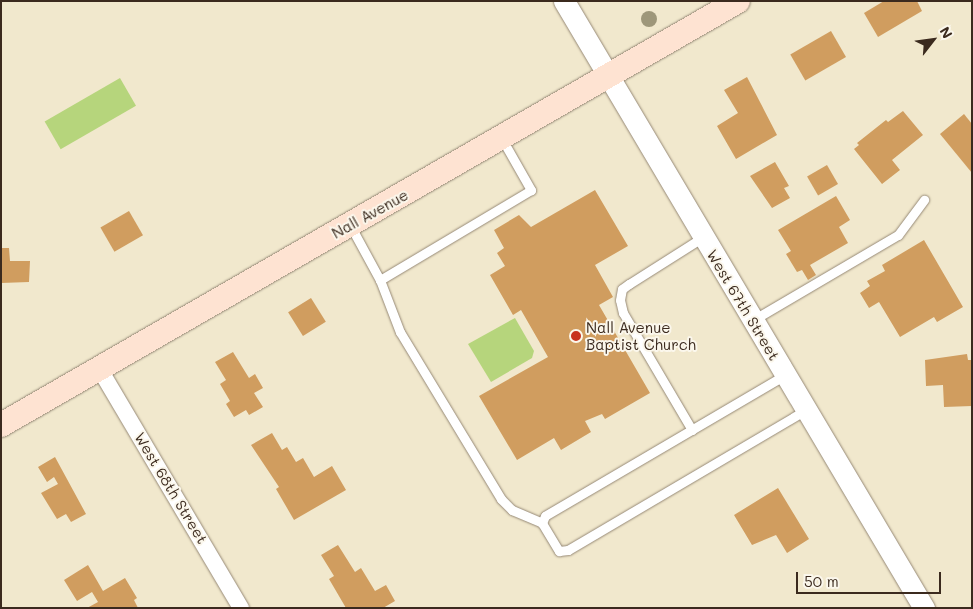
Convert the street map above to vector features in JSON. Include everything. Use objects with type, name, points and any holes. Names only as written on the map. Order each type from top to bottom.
[{"type":"main road","name":"Nall Avenue","points":[[1,425],[738,1]]},
{"type":"street","name":"West 67th Street","points":[[564,1],[924,608]]},
{"type":"street","name":"West 68th Street","points":[[99,368],[242,608]]},
{"type":"lane","points":[[380,280],[531,190],[502,138]]},
{"type":"lane","points":[[752,320],[898,235],[924,200]]},
{"type":"lane","points":[[349,225],[380,280],[400,332],[501,499],[512,510],[544,519],[785,375]]},
{"type":"lane","points":[[692,430],[622,313],[620,300],[622,289],[703,237]]},
{"type":"lane","points":[[544,519],[559,551],[568,550],[806,410]]},
{"type":"green space","points":[[120,78],[136,106],[61,149],[45,122]]},
{"type":"green space","points":[[515,318],[534,351],[532,358],[491,382],[468,344]]},
{"type":"building","points":[[884,1],[917,1],[922,11],[878,37],[864,13]]},
{"type":"building","points":[[831,31],[846,57],[805,80],[790,54]]},
{"type":"building","points":[[747,77],[777,135],[736,159],[717,126],[738,113],[724,90]]},
{"type":"building","points":[[903,111],[923,135],[892,160],[900,170],[882,184],[854,149],[859,145],[857,143],[886,120],[888,122]]},
{"type":"building","points":[[964,114],[972,124],[972,173],[940,134]]},
{"type":"building","points":[[775,162],[789,186],[784,188],[790,198],[772,208],[750,176]]},
{"type":"building","points":[[827,165],[838,184],[818,196],[807,176]]},
{"type":"building","name":"Nall Avenue Baptist Church","points":[[595,190],[628,246],[595,265],[613,297],[599,305],[650,393],[605,419],[602,414],[585,421],[591,432],[561,450],[554,438],[517,460],[479,396],[548,357],[521,310],[513,315],[490,275],[505,266],[497,253],[504,248],[494,230],[519,215],[531,227]]},
{"type":"building","points":[[836,196],[850,220],[839,227],[848,243],[810,265],[816,275],[808,280],[802,270],[797,272],[786,254],[791,251],[778,230]]},
{"type":"building","points":[[129,211],[143,235],[114,252],[100,228]]},
{"type":"building","points":[[924,240],[963,307],[937,322],[934,317],[900,337],[879,302],[869,308],[860,293],[870,286],[867,281],[885,271],[882,265]]},
{"type":"building","points":[[1,248],[9,248],[10,261],[30,261],[29,282],[1,283]]},
{"type":"building","points":[[311,298],[326,322],[303,336],[288,312]]},
{"type":"building","points":[[233,352],[249,378],[255,374],[263,388],[254,393],[263,407],[249,415],[246,410],[234,417],[226,404],[230,401],[220,384],[226,380],[215,362]]},
{"type":"building","points":[[967,354],[968,360],[972,360],[972,406],[944,407],[943,385],[926,386],[925,360]]},
{"type":"building","points":[[272,433],[282,450],[287,447],[296,462],[303,458],[314,477],[332,466],[346,490],[294,520],[276,489],[279,487],[251,445]]},
{"type":"building","points":[[55,457],[86,514],[71,522],[66,514],[57,519],[41,493],[58,484],[54,477],[47,482],[38,467]]},
{"type":"building","points":[[778,488],[809,539],[787,553],[776,535],[752,545],[734,515]]},
{"type":"building","points":[[338,545],[355,572],[361,568],[375,591],[386,585],[395,601],[383,608],[346,608],[329,579],[334,576],[321,555]]},
{"type":"building","points":[[88,565],[103,591],[125,578],[137,598],[134,600],[138,608],[87,608],[98,602],[92,592],[77,601],[64,580]]},
{"type":"place","name":"Nall Avenue Baptist Church","points":[[576,336]]}]
